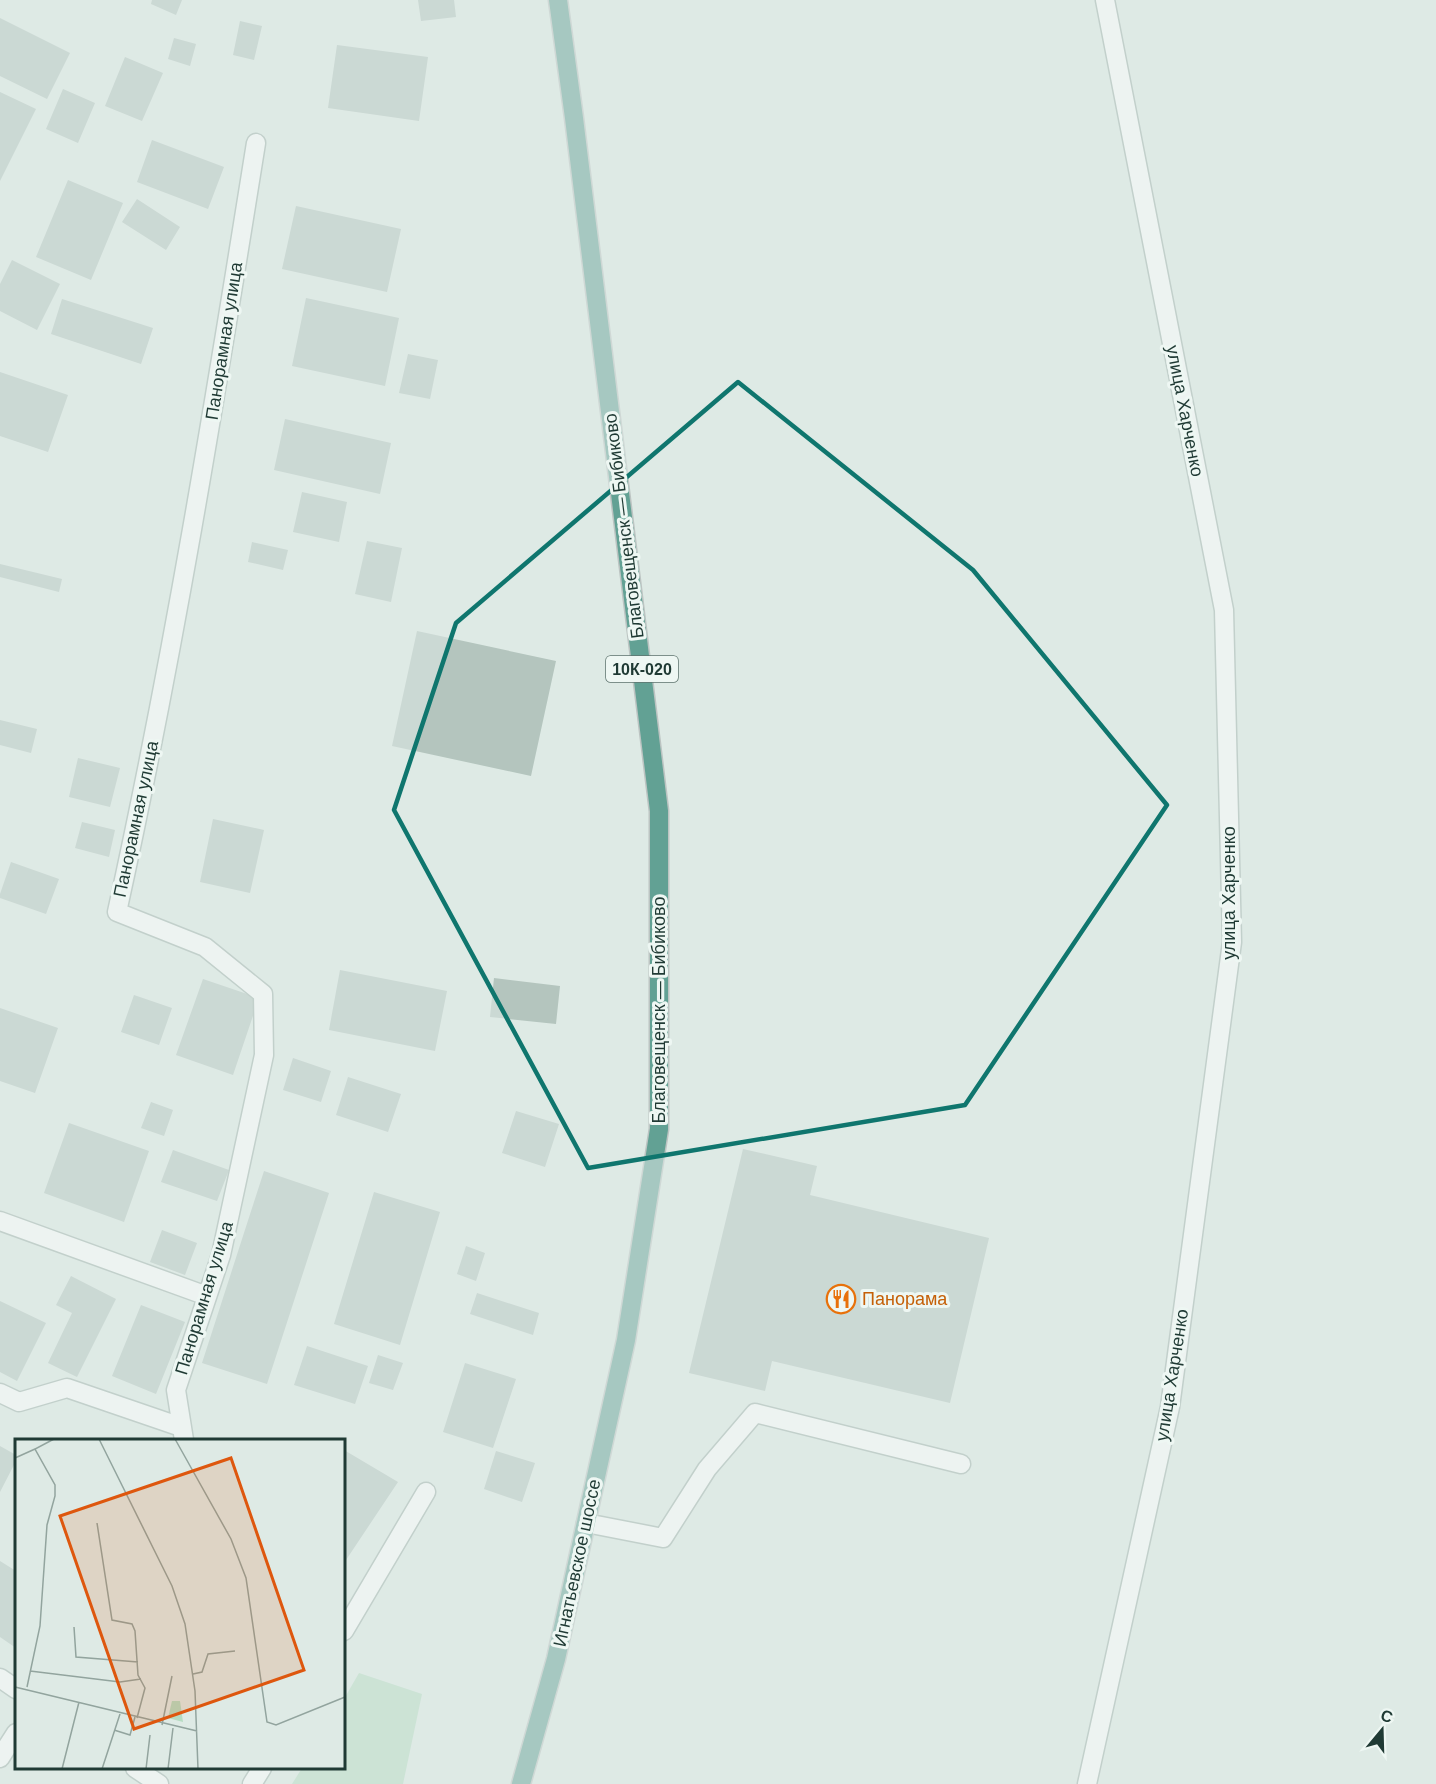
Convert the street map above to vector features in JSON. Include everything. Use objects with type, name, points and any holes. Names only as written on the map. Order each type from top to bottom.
[{"type":"main road","name":"Благовещенск — Бибиково","points":[[558,0],[659,811],[659,1129],[626,1340]]},
{"type":"main road","name":"Игнатьевское шоссе","points":[[520,1784],[556,1659],[626,1340]]},
{"type":"street","name":"улица Харченко","points":[[1088,1784],[1170,1407],[1232,942],[1224,610],[1105,0]]},
{"type":"street","name":"Панорамная улица","points":[[182,1434],[176,1390],[221,1255],[264,1055],[263,994],[205,947],[117,912],[142,799],[189,555],[256,143]]},
{"type":"street","points":[[0,1221],[207,1296]]},
{"type":"street","points":[[0,1393],[19,1402],[67,1388],[182,1434]]},
{"type":"street","points":[[586,1523],[663,1538],[707,1469],[755,1413],[961,1464]]},
{"type":"street","points":[[345,1629],[426,1492]]},
{"type":"street","points":[[0,1678],[15,1688]]},
{"type":"street","points":[[0,1758],[15,1735]]},
{"type":"street","points":[[138,1769],[159,1784]]},
{"type":"street","points":[[252,1784],[261,1769]]},
{"type":"highlighted area","points":[[738,382],[973,570],[1167,805],[965,1105],[588,1168],[394,810],[456,623]]},
{"type":"green space","points":[[359,1673],[422,1694],[403,1784],[292,1784],[301,1769],[345,1769],[345,1697]]},
{"type":"building","points":[[152,0],[182,0],[176,15],[151,4]]},
{"type":"building","points":[[418,0],[454,0],[456,17],[421,21]]},
{"type":"building","points":[[0,18],[70,53],[47,99],[0,76]]},
{"type":"building","points":[[240,21],[262,26],[254,60],[233,55]]},
{"type":"building","points":[[174,38],[196,44],[190,66],[168,59]]},
{"type":"building","points":[[337,45],[428,57],[419,121],[328,108]]},
{"type":"building","points":[[125,57],[163,73],[142,121],[105,106]]},
{"type":"building","points":[[63,89],[95,103],[78,143],[46,129]]},
{"type":"building","points":[[0,92],[36,109],[0,181]]},
{"type":"building","points":[[152,140],[224,167],[208,209],[137,182]]},
{"type":"building","points":[[68,180],[123,203],[91,280],[36,257]]},
{"type":"building","points":[[137,199],[180,227],[166,250],[122,222]]},
{"type":"building","points":[[296,206],[401,229],[387,292],[282,269]]},
{"type":"building","points":[[12,260],[60,284],[37,330],[0,311],[0,284]]},
{"type":"building","points":[[306,298],[399,318],[385,386],[292,366]]},
{"type":"building","points":[[62,299],[153,328],[141,364],[51,334]]},
{"type":"building","points":[[408,354],[438,360],[430,399],[399,393]]},
{"type":"building","points":[[0,372],[68,395],[48,452],[0,436]]},
{"type":"building","points":[[285,419],[391,443],[380,494],[274,470]]},
{"type":"building","points":[[302,492],[347,502],[339,542],[293,532]]},
{"type":"building","points":[[367,541],[402,548],[391,602],[355,594]]},
{"type":"building","points":[[252,542],[288,550],[283,570],[248,562]]},
{"type":"building","points":[[0,564],[62,579],[59,592],[0,577]]},
{"type":"building","points":[[417,631],[556,661],[531,776],[392,746]]},
{"type":"building","points":[[0,720],[37,729],[31,753],[0,745]]},
{"type":"building","points":[[78,758],[120,768],[110,807],[69,797]]},
{"type":"building","points":[[213,819],[264,830],[250,893],[200,882]]},
{"type":"building","points":[[82,822],[115,830],[109,857],[75,848]]},
{"type":"building","points":[[11,862],[59,879],[46,914],[0,898]]},
{"type":"building","points":[[340,970],[447,991],[435,1051],[329,1030]]},
{"type":"building","points":[[494,978],[560,986],[556,1024],[490,1017]]},
{"type":"building","points":[[203,979],[259,998],[233,1075],[176,1055]]},
{"type":"building","points":[[134,995],[172,1008],[159,1045],[121,1032]]},
{"type":"building","points":[[0,1008],[58,1028],[35,1093],[0,1081]]},
{"type":"building","points":[[293,1058],[331,1071],[321,1102],[283,1090]]},
{"type":"building","points":[[348,1077],[401,1094],[388,1132],[336,1115]]},
{"type":"building","points":[[151,1102],[173,1110],[164,1136],[141,1128]]},
{"type":"building","points":[[516,1111],[559,1124],[545,1167],[502,1153]]},
{"type":"building","points":[[69,1123],[149,1151],[124,1222],[44,1193]]},
{"type":"building","name":"Панорама","points":[[743,1149],[817,1166],[810,1195],[989,1238],[950,1403],[772,1361],[765,1391],[689,1373]]},
{"type":"building","points":[[173,1150],[229,1170],[217,1201],[161,1182]]},
{"type":"building","points":[[264,1171],[329,1193],[267,1384],[202,1363]]},
{"type":"building","points":[[374,1192],[440,1212],[400,1345],[334,1324]]},
{"type":"building","points":[[162,1230],[197,1243],[185,1275],[150,1262]]},
{"type":"building","points":[[466,1246],[485,1253],[476,1281],[457,1274]]},
{"type":"building","points":[[71,1276],[116,1299],[77,1377],[48,1363],[72,1313],[56,1305]]},
{"type":"building","points":[[477,1293],[539,1313],[533,1335],[470,1314]]},
{"type":"building","points":[[0,1301],[46,1323],[17,1381],[0,1372]]},
{"type":"building","points":[[141,1305],[185,1322],[156,1394],[112,1376]]},
{"type":"building","points":[[307,1346],[368,1366],[355,1404],[294,1385]]},
{"type":"building","points":[[378,1355],[403,1363],[393,1390],[369,1383]]},
{"type":"building","points":[[465,1363],[516,1379],[493,1448],[443,1432]]},
{"type":"building","points":[[0,1446],[15,1454],[15,1463],[0,1492]]},
{"type":"building","points":[[345,1451],[398,1482],[345,1562]]},
{"type":"building","points":[[496,1451],[535,1463],[522,1502],[484,1489]]},
{"type":"building","points":[[0,1561],[15,1570],[15,1647],[0,1637]]},
{"type":"place","name":"Панорама","points":[[841,1299]]}]
